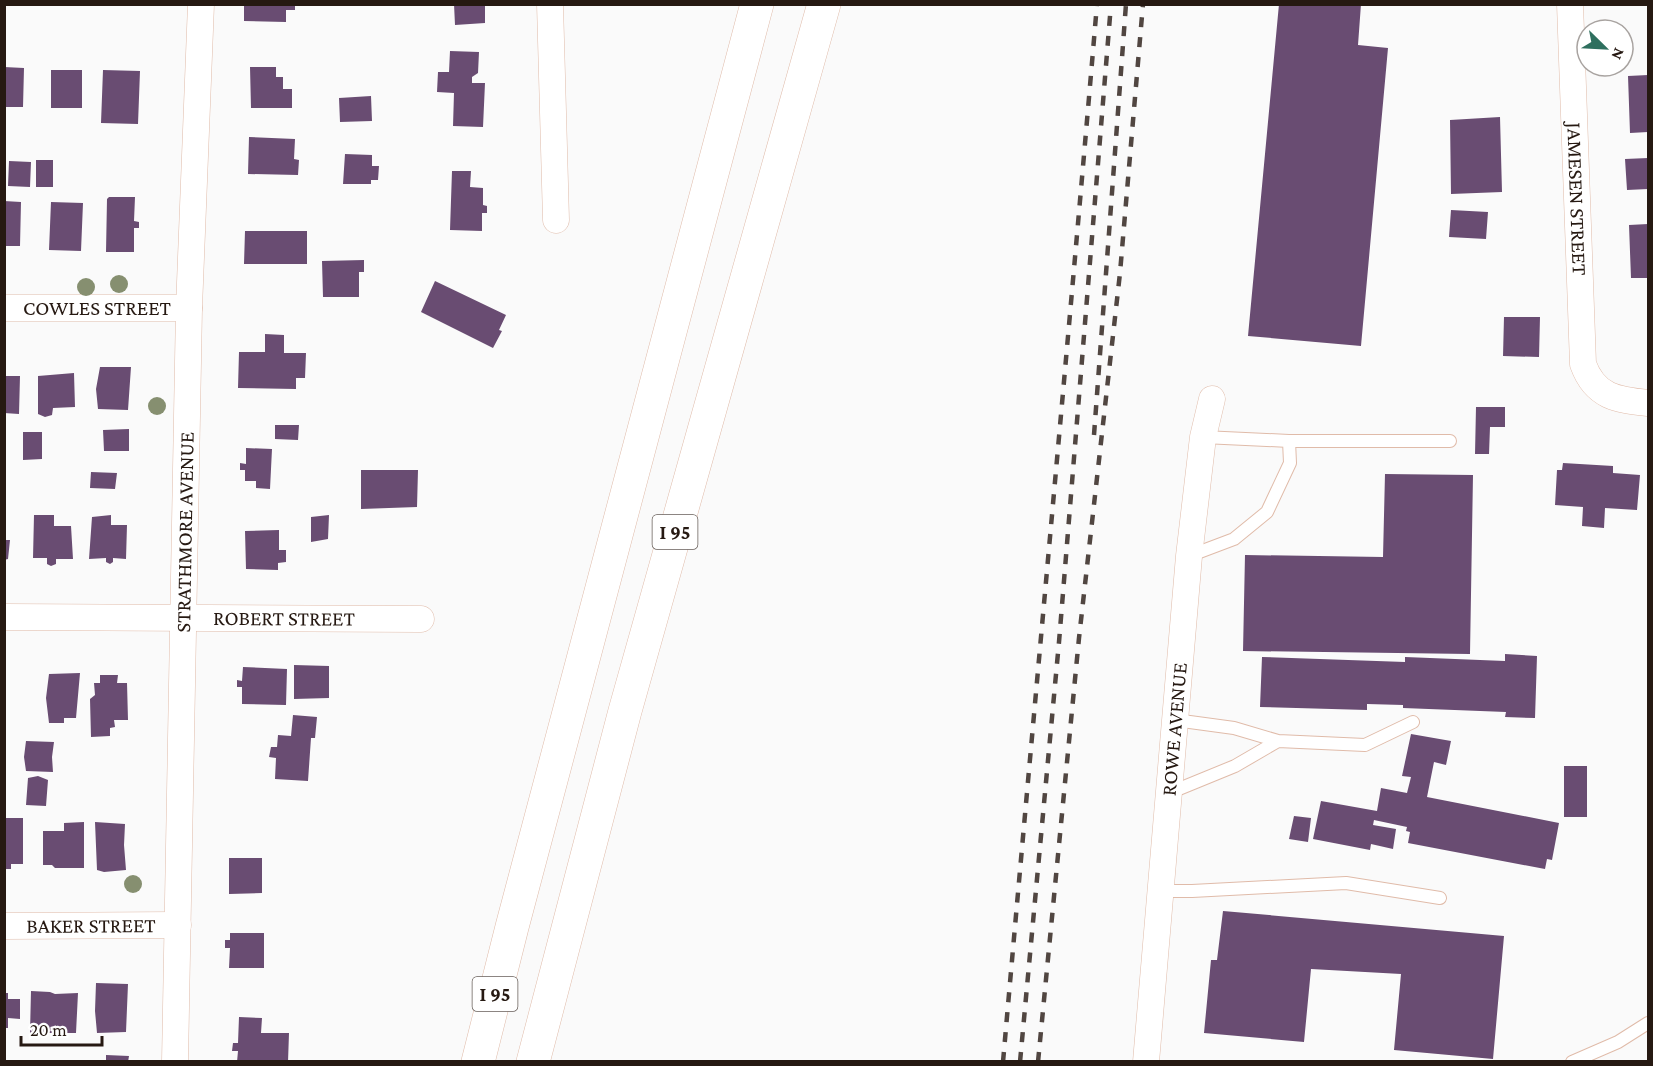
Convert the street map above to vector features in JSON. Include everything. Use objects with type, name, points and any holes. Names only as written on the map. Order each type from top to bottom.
[{"type":"highway","name":"I 95","points":[[478,1062],[757,4]]},
{"type":"highway","name":"I 95","points":[[533,1062],[625,711],[824,4]]},
{"type":"highway","points":[[454,1062],[512,927]]},
{"type":"street","name":"STRATHMORE AVENUE","points":[[176,1062],[189,308],[201,4]]},
{"type":"street","points":[[550,4],[556,220]]},
{"type":"street","name":"JAMESEN STREET","points":[[1570,4],[1583,364],[1596,388],[1613,397],[1648,404]]},
{"type":"street","name":"COWLES STREET","points":[[4,308],[189,308]]},
{"type":"street","name":"ROWE AVENUE","points":[[1146,1062],[1189,556],[1203,436],[1212,399]]},
{"type":"street","name":"ROBERT STREET","points":[[4,616],[421,619]]},
{"type":"street","name":"BAKER STREET","points":[[4,926],[178,925]]},
{"type":"lane","points":[[1203,436],[1289,441],[1450,441]]},
{"type":"lane","points":[[1189,556],[1234,539],[1267,512],[1290,463],[1289,441]]},
{"type":"lane","points":[[1175,720],[1234,728],[1278,741],[1365,745],[1413,722]]},
{"type":"lane","points":[[1169,793],[1235,766],[1278,741]]},
{"type":"lane","points":[[1161,891],[1346,883],[1440,898]]},
{"type":"lane","points":[[1572,1062],[1618,1042],[1648,1023]]},
{"type":"building","points":[[244,4],[295,4],[295,10],[286,10],[286,22],[244,21]]},
{"type":"building","points":[[454,4],[485,4],[485,23],[455,25]]},
{"type":"building","points":[[1279,4],[1361,4],[1358,45],[1388,48],[1361,346],[1248,336]]},
{"type":"building","points":[[450,51],[479,52],[478,73],[472,77],[472,83],[485,83],[483,127],[453,126],[454,93],[437,92],[438,72],[449,72]]},
{"type":"building","points":[[4,67],[24,68],[23,107],[4,107]]},
{"type":"building","points":[[250,67],[276,67],[276,77],[283,77],[283,89],[292,89],[292,108],[251,108]]},
{"type":"building","points":[[51,70],[82,70],[82,108],[51,108]]},
{"type":"building","points":[[103,70],[140,71],[138,124],[101,123]]},
{"type":"building","points":[[1648,75],[1648,132],[1630,133],[1628,78],[1635,78],[1635,76]]},
{"type":"building","points":[[371,96],[372,121],[340,122],[339,98]]},
{"type":"building","points":[[1500,117],[1502,192],[1451,194],[1450,120]]},
{"type":"building","points":[[249,137],[295,139],[294,159],[299,160],[298,175],[248,174]]},
{"type":"building","points":[[345,154],[372,155],[372,166],[379,166],[378,180],[371,180],[371,184],[343,184]]},
{"type":"building","points":[[1648,158],[1648,189],[1627,190],[1625,159]]},
{"type":"building","points":[[36,160],[53,160],[53,187],[36,187]]},
{"type":"building","points":[[9,161],[31,162],[30,187],[8,186]]},
{"type":"building","points":[[452,171],[471,171],[470,187],[483,188],[483,205],[487,206],[487,213],[482,213],[482,231],[450,230]]},
{"type":"building","points":[[109,197],[135,197],[134,221],[139,222],[139,228],[134,228],[134,252],[106,252],[107,199]]},
{"type":"building","points":[[4,201],[21,202],[20,246],[4,246]]},
{"type":"building","points":[[51,202],[83,203],[81,251],[49,250]]},
{"type":"building","points":[[1451,210],[1488,212],[1486,239],[1449,237]]},
{"type":"building","points":[[1648,224],[1648,278],[1631,278],[1629,225]]},
{"type":"building","points":[[245,231],[307,231],[307,264],[244,264]]},
{"type":"building","points":[[364,260],[364,272],[359,272],[359,297],[323,297],[322,261]]},
{"type":"building","points":[[435,281],[506,315],[499,330],[502,331],[493,348],[421,312]]},
{"type":"building","points":[[1504,317],[1540,317],[1539,357],[1503,356]]},
{"type":"building","points":[[265,334],[284,335],[284,353],[306,353],[305,378],[296,378],[296,389],[238,388],[239,352],[265,352]]},
{"type":"building","points":[[100,367],[131,367],[128,410],[98,409],[96,389]]},
{"type":"building","points":[[74,373],[75,407],[53,408],[52,415],[45,417],[38,414],[38,376]]},
{"type":"building","points":[[4,376],[20,376],[19,414],[4,413]]},
{"type":"building","points":[[1476,407],[1505,407],[1505,427],[1490,427],[1489,454],[1475,454]]},
{"type":"building","points":[[275,425],[299,425],[298,440],[275,439]]},
{"type":"building","points":[[129,429],[129,451],[104,451],[103,430]]},
{"type":"building","points":[[23,432],[42,432],[42,459],[23,460]]},
{"type":"building","points":[[246,448],[272,449],[270,489],[256,488],[256,481],[245,481],[245,470],[240,470],[240,463],[246,464]]},
{"type":"building","points":[[1563,463],[1613,466],[1613,473],[1640,475],[1637,510],[1605,508],[1604,528],[1582,526],[1583,507],[1555,505],[1557,470],[1562,470]]},
{"type":"building","points":[[361,470],[418,470],[417,507],[361,509]]},
{"type":"building","points":[[91,472],[117,473],[115,489],[90,488]]},
{"type":"building","points":[[1385,474],[1473,475],[1470,654],[1243,651],[1245,555],[1383,557]]},
{"type":"building","points":[[34,515],[54,515],[54,526],[71,526],[73,559],[56,559],[56,564],[51,566],[47,564],[47,558],[33,558]]},
{"type":"building","points":[[111,515],[111,525],[127,525],[126,559],[113,558],[110,564],[106,562],[106,558],[89,559],[92,517]]},
{"type":"building","points":[[329,515],[328,539],[311,542],[311,517]]},
{"type":"building","points":[[279,530],[279,550],[286,550],[286,562],[278,563],[278,570],[246,569],[245,531]]},
{"type":"building","points":[[4,540],[10,540],[8,559],[4,560]]},
{"type":"building","points":[[1505,654],[1537,656],[1535,718],[1505,717],[1506,712],[1403,708],[1403,705],[1367,704],[1367,710],[1260,707],[1262,657],[1405,662],[1405,657],[1505,661]]},
{"type":"building","points":[[294,665],[329,666],[329,698],[294,699]]},
{"type":"building","points":[[243,667],[287,669],[286,705],[242,704],[242,687],[237,687],[237,680],[242,681]]},
{"type":"building","points":[[80,673],[76,718],[64,718],[64,723],[49,723],[46,698],[49,674]]},
{"type":"building","points":[[100,675],[118,675],[117,683],[127,683],[128,720],[114,720],[115,727],[110,728],[110,736],[91,737],[90,699],[95,695],[94,683],[100,683]]},
{"type":"building","points":[[293,715],[317,717],[315,738],[311,738],[308,781],[275,779],[276,758],[269,757],[271,747],[277,747],[278,735],[291,736]]},
{"type":"building","points":[[1411,734],[1451,741],[1446,765],[1434,762],[1427,797],[1559,823],[1552,860],[1547,859],[1545,869],[1408,843],[1410,832],[1406,831],[1407,827],[1374,820],[1373,825],[1396,829],[1393,849],[1371,844],[1370,850],[1313,839],[1321,801],[1377,811],[1381,788],[1407,793],[1411,777],[1402,776]]},
{"type":"building","points":[[26,741],[54,742],[53,772],[26,771],[24,757]]},
{"type":"building","points":[[1564,766],[1587,766],[1587,817],[1564,817]]},
{"type":"building","points":[[38,776],[48,780],[46,806],[26,805],[28,778]]},
{"type":"building","points":[[1294,816],[1311,818],[1308,842],[1289,839]]},
{"type":"building","points":[[4,818],[23,818],[23,864],[11,864],[11,869],[4,869]]},
{"type":"building","points":[[84,822],[84,868],[55,868],[52,865],[43,865],[43,831],[64,831],[64,823]]},
{"type":"building","points":[[95,822],[125,824],[126,870],[104,872],[97,870]]},
{"type":"building","points":[[229,858],[262,858],[262,893],[229,894]]},
{"type":"building","points":[[1223,911],[1504,936],[1493,1059],[1394,1050],[1401,974],[1311,969],[1304,1042],[1204,1033],[1211,960],[1217,960]]},
{"type":"building","points":[[230,933],[264,933],[264,968],[229,968],[230,948],[225,948],[225,940],[230,940]]},
{"type":"building","points":[[96,983],[128,984],[126,1032],[97,1033]]},
{"type":"building","points":[[31,991],[55,994],[78,993],[76,1033],[30,1033]]},
{"type":"building","points":[[4,993],[8,993],[8,999],[20,999],[20,1019],[8,1018],[8,1028],[4,1028]]},
{"type":"building","points":[[239,1017],[262,1018],[261,1033],[289,1033],[288,1062],[237,1062],[238,1051],[232,1051],[233,1043],[238,1043]]},
{"type":"building","points":[[106,1055],[129,1056],[128,1062],[106,1062]]},
{"type":"railway","points":[[1003,1062],[1097,4]]},
{"type":"railway","points":[[1020,1062],[1059,642],[1111,4]]},
{"type":"railway","points":[[1094,435],[1126,4]]},
{"type":"railway","points":[[1038,1062],[1079,638],[1120,273],[1143,4]]}]
